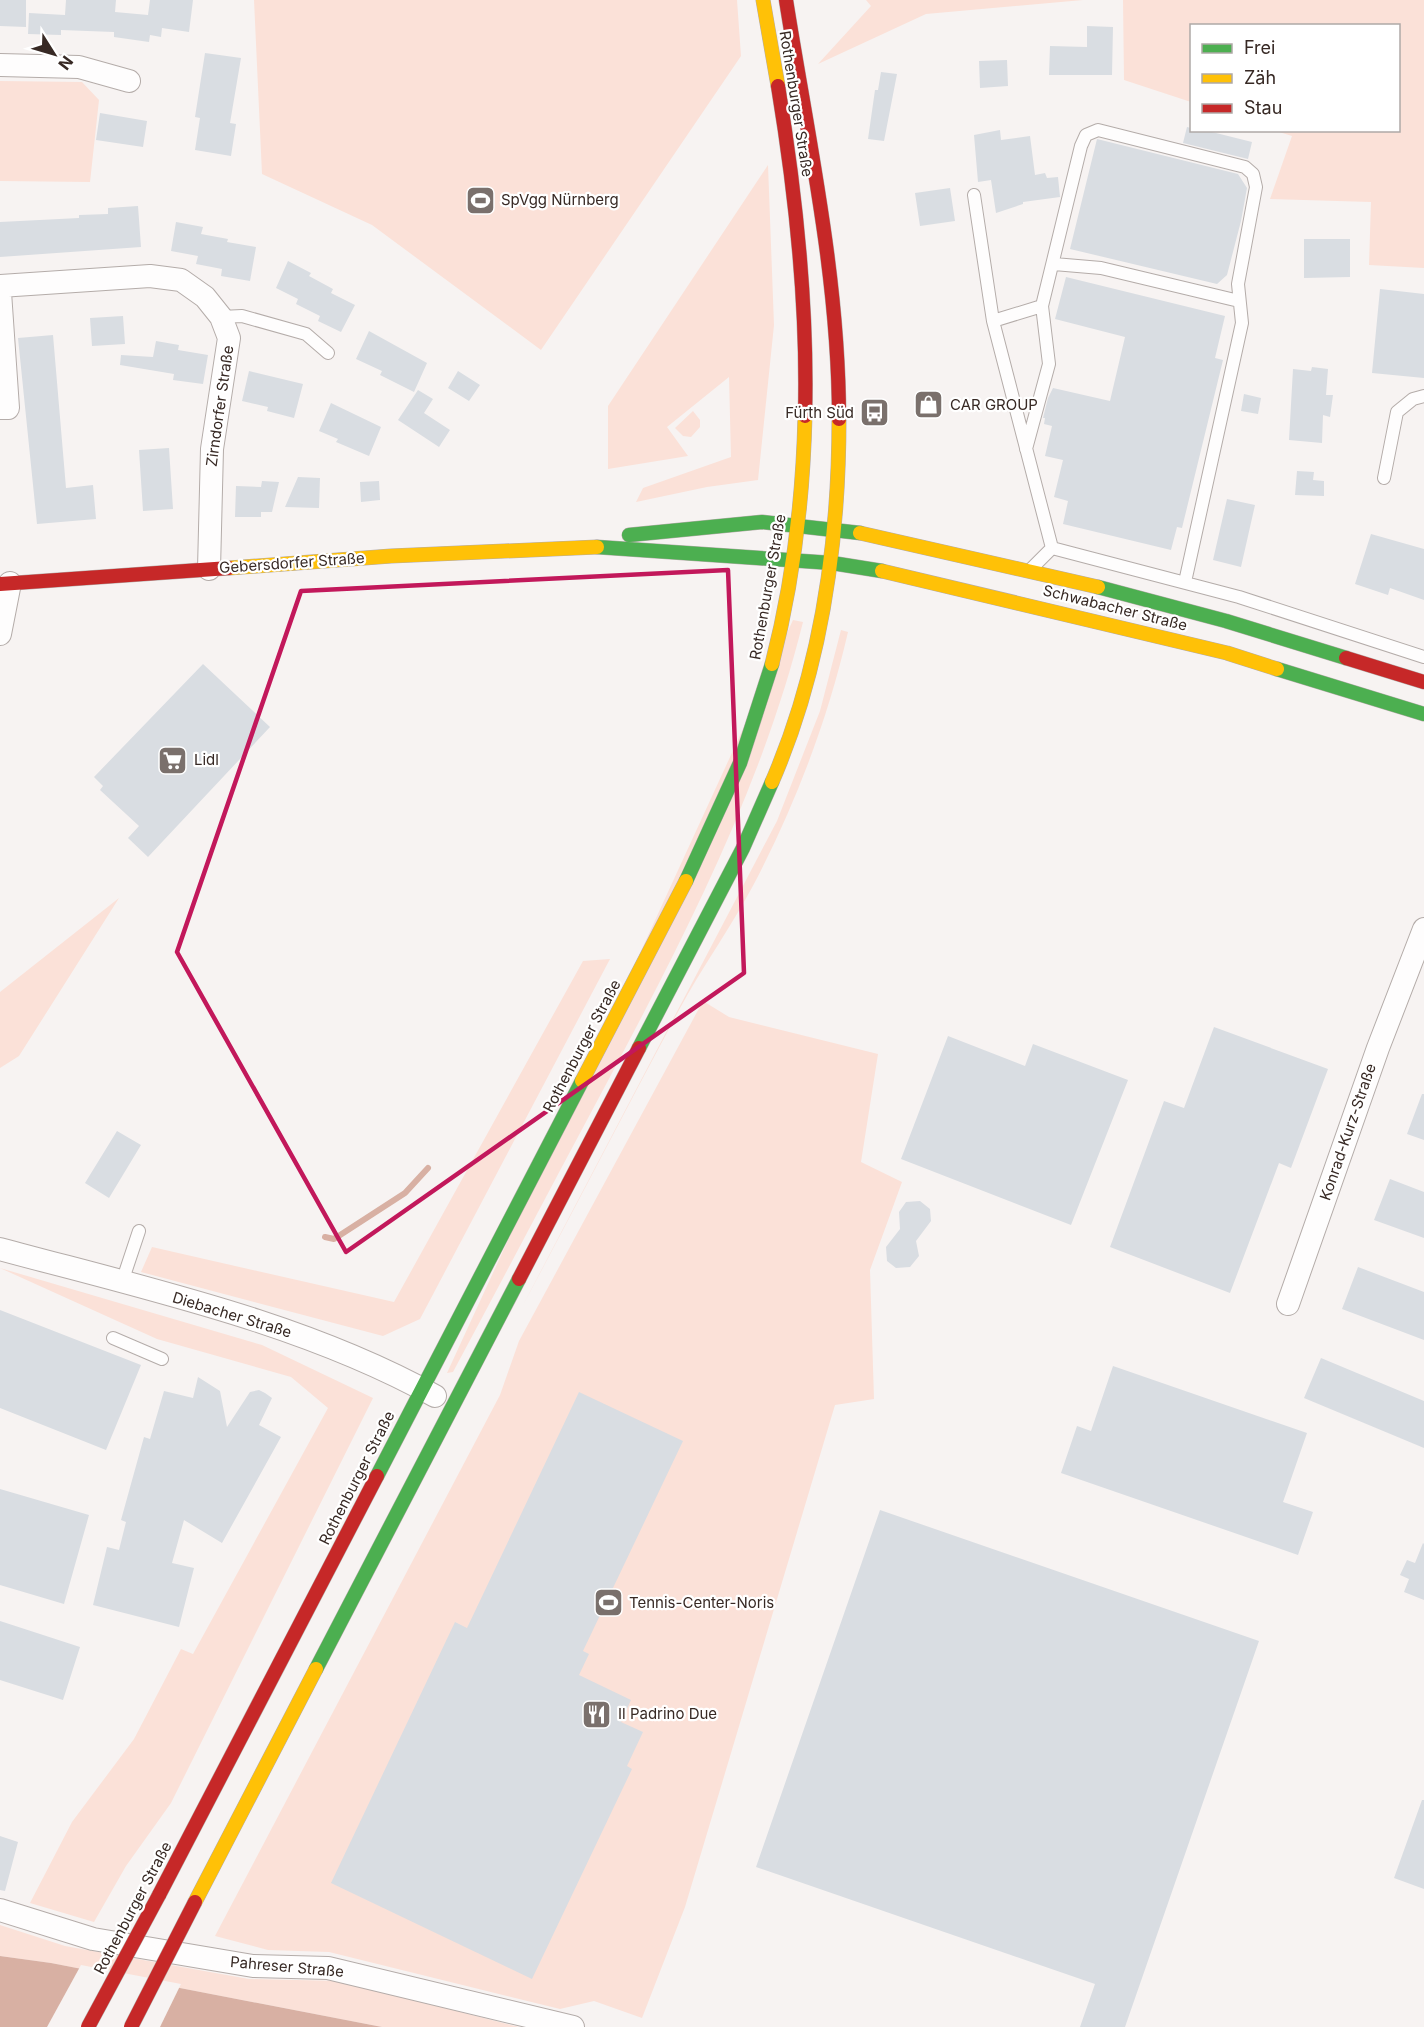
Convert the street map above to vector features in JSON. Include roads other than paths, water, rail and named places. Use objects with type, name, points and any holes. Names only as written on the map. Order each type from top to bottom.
[{"type":"main road","name":"Rothenburger Straße","points":[[88,2027],[159,1895],[717,818],[764,695],[781,625],[792,560],[804,405],[800,276],[788,152],[763,0]]},
{"type":"main road","name":"Rothenburger Straße","points":[[131,2027],[760,812],[807,688],[820,637],[832,563],[841,439],[833,297],[823,220],[786,0]]},
{"type":"main road","name":"Gebersdorfer Straße","points":[[584,546],[627,535],[687,527],[762,522],[796,524]]},
{"type":"main road","name":"Schwabacher Straße","points":[[796,524],[836,528],[1030,570],[1226,621],[1424,682]]},
{"type":"main road","name":"Gebersdorfer Straße","points":[[5,584],[391,556],[584,546],[792,560]]},
{"type":"main road","name":"Schwabacher Straße","points":[[792,560],[832,563],[916,578],[1227,653],[1424,714]]},
{"type":"street","points":[[0,65],[78,67],[129,81]]},
{"type":"street","name":"Zirndorfer Straße","points":[[0,286],[150,276],[181,280],[205,297],[221,317],[229,338],[212,449],[209,569]]},
{"type":"street","points":[[0,292],[4,408]]},
{"type":"street","points":[[0,634],[5,584]]},
{"type":"street","name":"Konrad-Kurz-Straße","points":[[1411,960],[1424,913]]},
{"type":"street","name":"Konrad-Kurz-Straße","points":[[1288,1304],[1424,929]]},
{"type":"street","name":"Diebacher Straße","points":[[0,1249],[123,1282],[308,1339],[375,1365],[453,1407]]},
{"type":"street","name":"Pahreser Straße","points":[[0,1910],[93,1940],[253,1966],[328,1968],[573,2027]]},
{"type":"lane","points":[[1026,450],[1049,364],[1042,306],[1081,146],[1086,135],[1098,130],[1245,167],[1253,174],[1256,187],[1238,284],[1242,323],[1185,582]]},
{"type":"lane","points":[[974,195],[993,321],[1052,548]]},
{"type":"lane","points":[[1054,264],[1101,268],[1239,301]]},
{"type":"lane","points":[[993,321],[1042,306]]},
{"type":"lane","points":[[221,317],[242,316],[306,334],[327,353]]},
{"type":"lane","points":[[1384,478],[1397,412],[1413,399],[1424,396]]},
{"type":"lane","points":[[1052,548],[1185,582],[1424,657]]},
{"type":"lane","points":[[1030,570],[1052,548]]},
{"type":"lane","points":[[123,1282],[139,1231]]},
{"type":"lane","points":[[112,1338],[162,1359]]},
{"type":"waterway","points":[[325,1237],[334,1239],[405,1193],[428,1168]]},
{"type":"place","name":"SpVgg Nürnberg","points":[[480,200]]},
{"type":"place","name":"CAR GROUP","points":[[929,405]]},
{"type":"place","name":"Fürth Süd","points":[[875,413]]},
{"type":"place","name":"Lidl","points":[[173,760]]},
{"type":"place","name":"Tennis-Center-Noris","points":[[608,1603]]},
{"type":"place","name":"Il Padrino Due","points":[[597,1714]]}]
